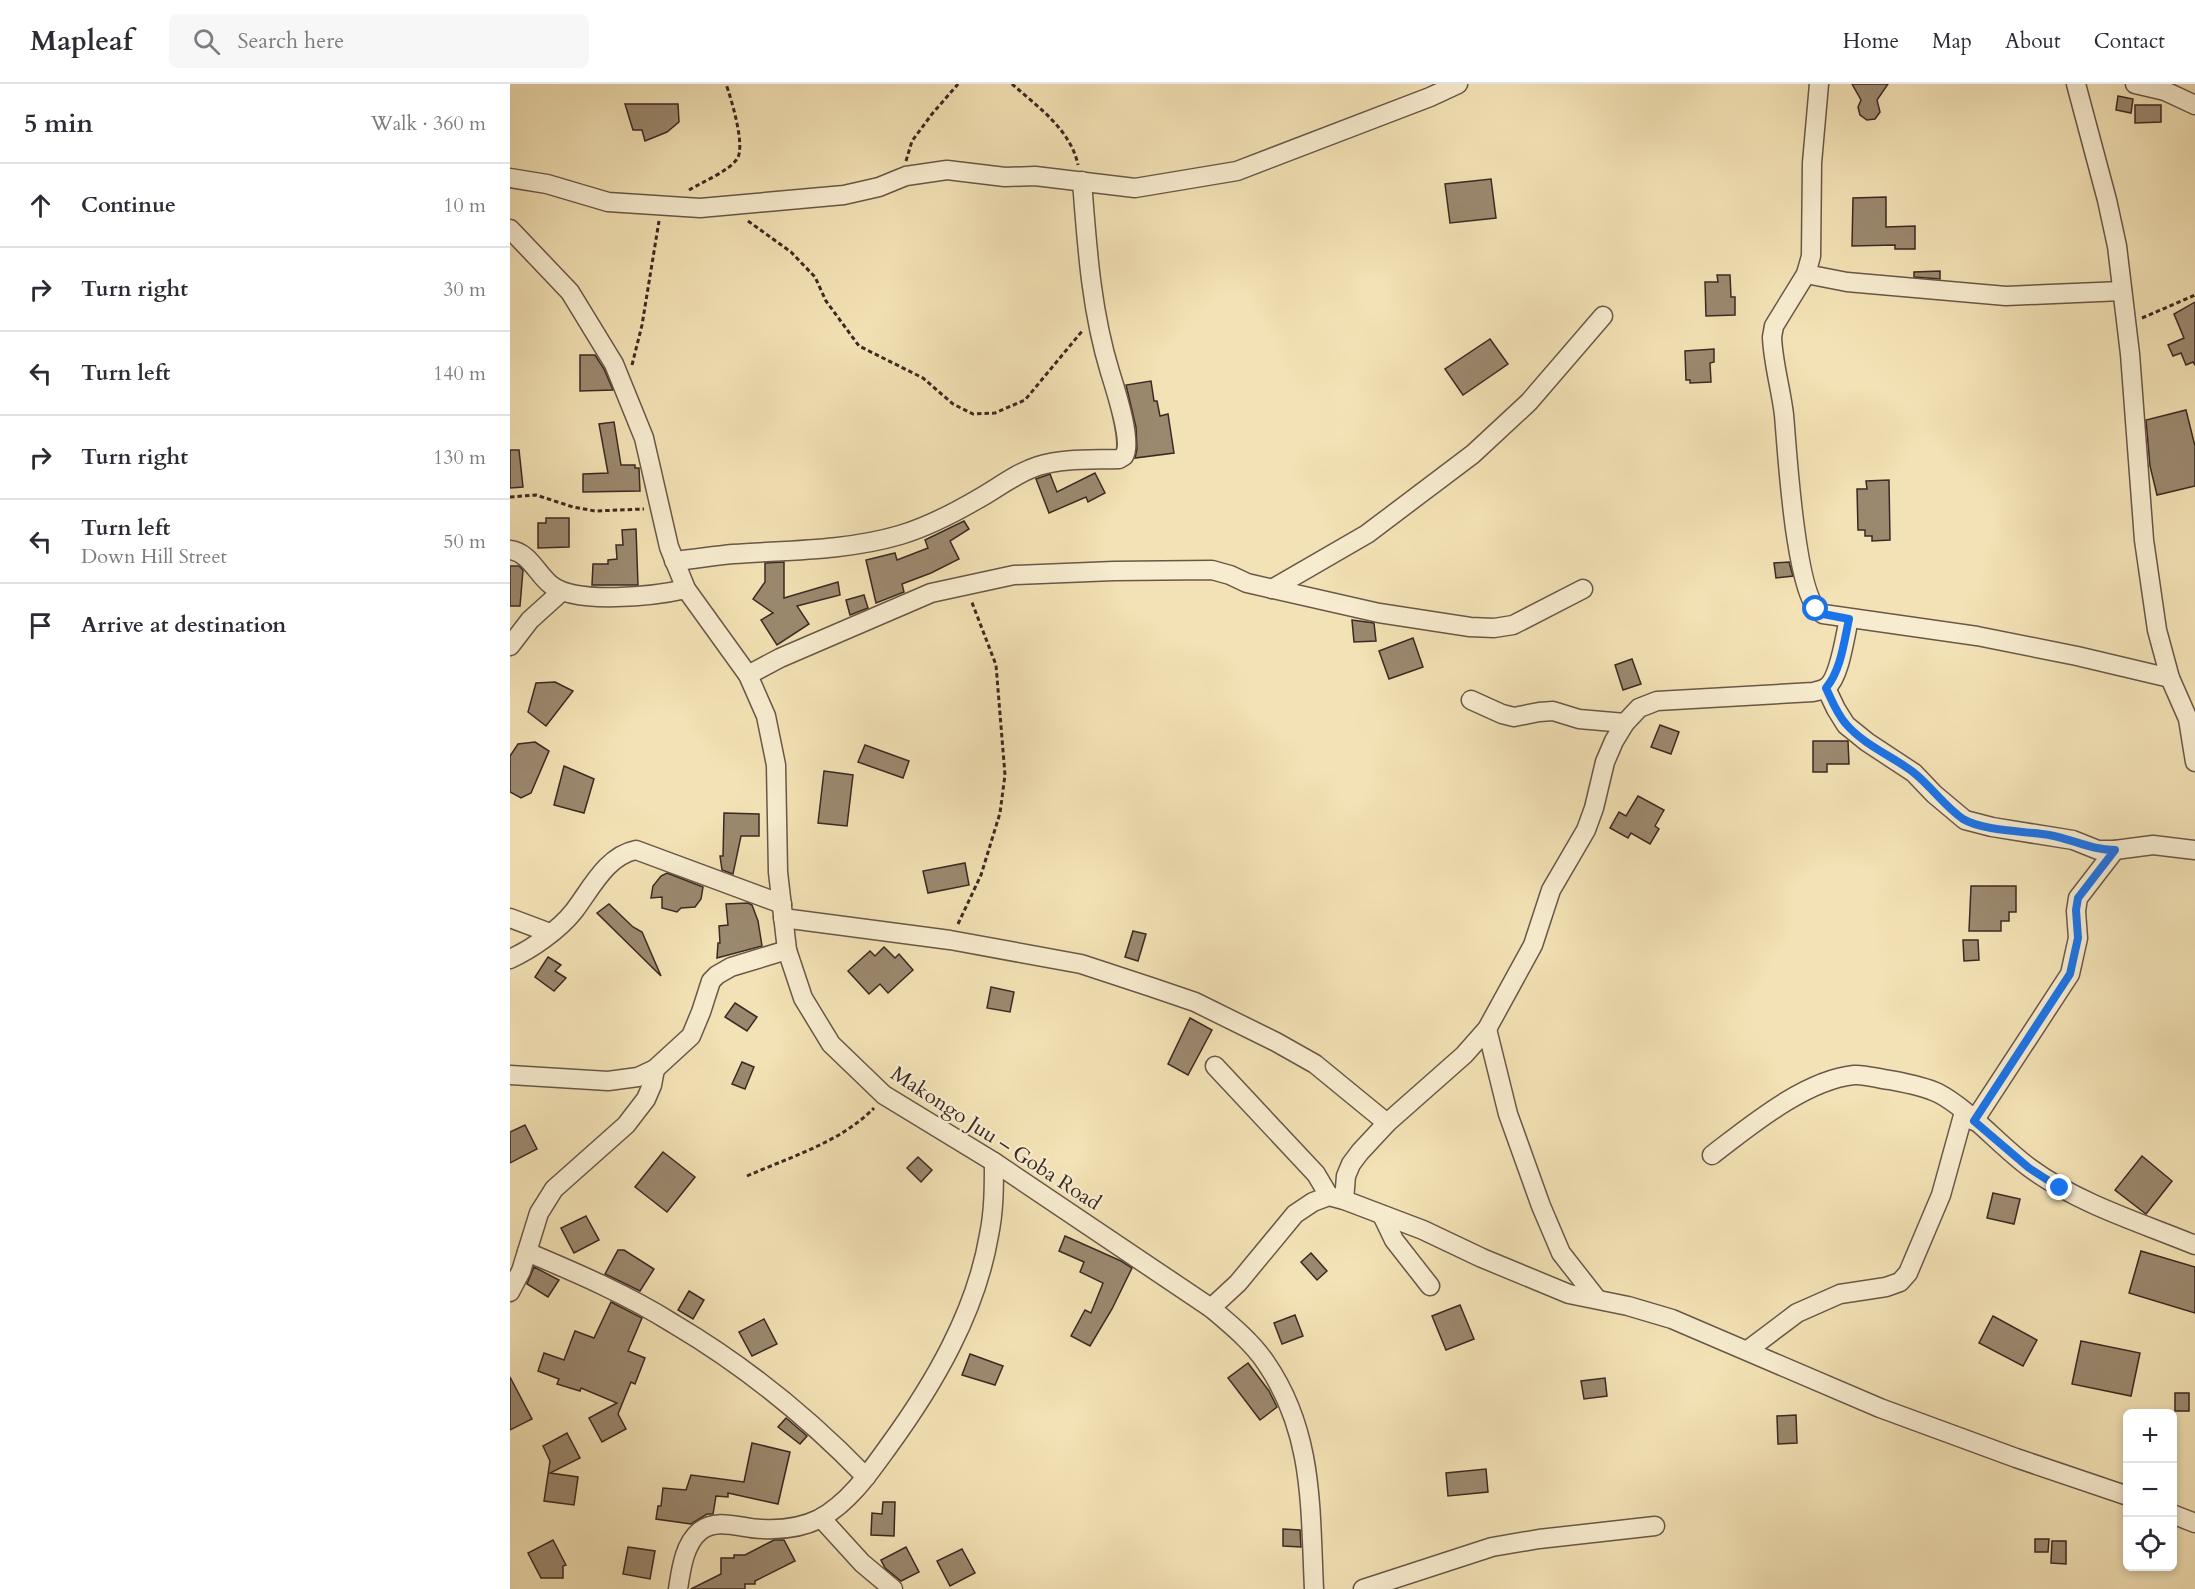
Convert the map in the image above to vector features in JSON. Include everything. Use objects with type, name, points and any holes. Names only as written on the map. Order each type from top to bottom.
[{"type":"street","points":[[510,178],[547,184],[608,202],[700,208],[844,195],[879,187],[906,176],[948,170],[1005,177],[1035,176],[1136,188],[1237,171],[1430,97],[1458,84]]},
{"type":"street","points":[[1819,84],[1812,163],[1811,256],[1806,274],[1774,326],[1772,337],[1784,414],[1792,509],[1809,598],[1818,612],[1849,619],[1924,627],[1977,636],[2170,678]]},
{"type":"street","points":[[2076,84],[2117,246],[2127,327],[2144,540],[2157,630],[2170,678],[2188,719],[2195,762]]},
{"type":"street","points":[[2135,84],[2169,87],[2195,105]]},
{"type":"street","points":[[674,561],[732,554],[822,550],[901,535],[937,521],[977,500],[1013,477],[1038,466],[1066,461],[1119,459],[1124,456],[1127,450],[1121,408],[1099,337],[1094,312],[1082,181]]},
{"type":"street","name":"Makongo Juu – Goba Road","points":[[510,229],[570,292],[614,364],[644,438],[669,548],[686,589],[748,675],[766,716],[776,765],[778,872],[787,950],[803,998],[831,1044],[884,1095],[994,1162],[1211,1308],[1266,1362],[1299,1427],[1308,1473],[1314,1589]]},
{"type":"street","points":[[1806,274],[1846,282],[2006,296],[2122,291]]},
{"type":"street","points":[[1272,589],[1367,534],[1473,454],[1529,402],[1603,316]]},
{"type":"street","points":[[510,550],[517,551],[529,560],[540,576],[561,592],[597,597],[664,594],[686,589]]},
{"type":"street","points":[[748,675],[780,658],[931,594],[1014,575],[1212,570],[1247,583],[1379,613],[1470,627],[1494,628],[1513,625],[1583,590]]},
{"type":"street","points":[[510,646],[530,620],[561,592]]},
{"type":"street","points":[[1336,1198],[1351,1164],[1386,1123],[1464,1055],[1487,1029],[1533,945],[1551,890],[1586,830],[1605,762],[1625,723],[1639,708],[1657,701],[1813,692],[1826,688],[1832,681],[1841,656],[1849,619]]},
{"type":"street","points":[[1826,688],[1846,725],[1914,773],[1934,794],[1965,820],[1992,827],[2073,840],[2098,850],[2153,845],[2195,850]]},
{"type":"street","points":[[1471,700],[1514,717],[1553,711],[1579,719],[1625,723]]},
{"type":"street","points":[[510,959],[550,933],[573,913],[595,881],[618,856],[636,850],[782,911],[1081,964],[1194,1002],[1315,1064],[1386,1123]]},
{"type":"street","points":[[1748,1350],[1797,1313],[1840,1294],[1886,1287],[1900,1282],[1908,1273],[1941,1195],[1969,1117],[2070,974],[2078,938],[2076,910],[2078,898],[2115,850]]},
{"type":"street","points":[[510,918],[550,933]]},
{"type":"street","points":[[510,1075],[608,1081],[639,1077],[655,1069],[691,1036],[711,981],[717,975],[731,968],[787,950]]},
{"type":"street","points":[[1487,1029],[1508,1114],[1541,1206],[1561,1253],[1597,1299]]},
{"type":"street","points":[[1215,1066],[1336,1198],[1424,1230],[1482,1258],[1569,1294],[1628,1306],[1672,1319],[1880,1408],[2123,1495]]},
{"type":"street","points":[[510,1292],[521,1271],[539,1213],[554,1189],[626,1125],[646,1099],[655,1069]]},
{"type":"street","points":[[1712,1155],[1765,1115],[1819,1085],[1855,1075],[1911,1084],[1939,1094],[2029,1168],[2060,1188],[2090,1203],[2195,1245]]},
{"type":"street","points":[[678,1589],[682,1565],[690,1541],[700,1531],[719,1524],[760,1530],[794,1529],[821,1518],[846,1498],[866,1477],[910,1417],[934,1378],[969,1307],[990,1234],[994,1196],[994,1162]]},
{"type":"street","points":[[1211,1308],[1238,1283],[1295,1214],[1313,1202],[1336,1198]]},
{"type":"street","points":[[1382,1215],[1394,1240],[1430,1286]]},
{"type":"street","points":[[527,1252],[673,1322],[718,1352],[802,1415],[835,1444],[866,1477]]},
{"type":"street","points":[[2177,1516],[2195,1523]]},
{"type":"street","points":[[821,1518],[862,1563],[893,1589]]},
{"type":"street","points":[[1364,1589],[1492,1547],[1539,1539],[1655,1526]]},
{"type":"path","points":[[626,390],[642,325],[657,244],[661,206],[726,168],[737,159],[740,153],[739,137],[726,84]]},
{"type":"path","points":[[906,176],[906,160],[912,141],[958,84]]},
{"type":"path","points":[[1011,84],[1038,106],[1069,140],[1076,155],[1082,181]]},
{"type":"path","points":[[727,206],[799,260],[814,278],[826,301],[859,346],[923,378],[953,404],[973,414],[995,413],[1025,400],[1079,337],[1094,312]]},
{"type":"path","points":[[2127,327],[2180,300],[2195,295]]},
{"type":"path","points":[[510,497],[536,495],[573,507],[595,511],[659,507]]},
{"type":"path","points":[[950,940],[981,875],[1000,813],[1005,775],[996,665],[978,614],[964,585]]},
{"type":"path","points":[[747,1176],[839,1136],[862,1121],[884,1095]]},
{"type":"building","points":[[1852,84],[1888,84],[1877,100],[1880,112],[1875,119],[1867,120],[1860,115],[1858,107],[1861,100]]},
{"type":"building","points":[[2118,96],[2133,99],[2131,113],[2116,110]]},
{"type":"building","points":[[625,104],[678,104],[679,122],[667,132],[645,141],[642,130],[633,130]]},
{"type":"building","points":[[2135,105],[2161,105],[2161,122],[2135,123]]},
{"type":"building","points":[[1491,179],[1496,218],[1450,223],[1445,184]]},
{"type":"building","points":[[1886,197],[1886,227],[1915,226],[1915,249],[1895,249],[1895,245],[1852,246],[1853,198]]},
{"type":"building","points":[[1940,271],[1940,279],[1914,277],[1914,272]]},
{"type":"building","points":[[1717,275],[1730,275],[1731,297],[1735,297],[1735,315],[1706,316],[1705,282],[1718,282]]},
{"type":"building","points":[[2195,302],[2195,365],[2193,362],[2186,365],[2181,353],[2173,356],[2168,345],[2184,338],[2174,314]]},
{"type":"building","points":[[1490,339],[1508,364],[1463,395],[1445,369]]},
{"type":"building","points":[[1714,349],[1714,362],[1710,363],[1711,382],[1690,383],[1690,380],[1686,380],[1685,351]]},
{"type":"building","points":[[580,355],[595,355],[613,390],[580,391]]},
{"type":"building","points":[[1151,381],[1154,401],[1157,401],[1160,416],[1168,414],[1174,453],[1135,458],[1136,427],[1126,385]]},
{"type":"building","points":[[2186,410],[2195,446],[2195,486],[2157,495],[2150,466],[2146,420]]},
{"type":"building","points":[[614,422],[621,465],[635,465],[635,468],[639,468],[640,491],[583,492],[583,474],[608,473],[599,424]]},
{"type":"building","points":[[510,450],[519,450],[523,487],[510,488]]},
{"type":"building","points":[[1095,473],[1105,493],[1088,502],[1086,497],[1049,513],[1036,479],[1050,474],[1057,492]]},
{"type":"building","points":[[1889,480],[1890,540],[1872,541],[1872,536],[1865,536],[1865,530],[1858,530],[1857,489],[1867,489],[1866,481]]},
{"type":"building","points":[[546,518],[569,518],[569,547],[538,548],[538,523],[546,523]]},
{"type":"building","points":[[964,521],[969,529],[950,541],[959,559],[902,584],[904,592],[876,603],[866,560],[895,553],[897,560],[928,548],[925,540]]},
{"type":"building","points":[[636,529],[638,585],[592,585],[593,564],[608,564],[608,560],[617,559],[616,545],[623,545],[622,530]]},
{"type":"building","points":[[784,562],[784,598],[838,582],[840,595],[797,606],[809,624],[777,645],[761,620],[773,613],[753,599],[765,582],[765,563]]},
{"type":"building","points":[[1789,562],[1793,576],[1776,578],[1774,563]]},
{"type":"building","points":[[510,566],[519,566],[523,570],[520,606],[510,606]]},
{"type":"building","points":[[864,595],[868,608],[850,615],[846,600]]},
{"type":"building","points":[[1352,620],[1374,623],[1376,641],[1354,642]]},
{"type":"building","points":[[1413,638],[1423,667],[1389,679],[1379,651]]},
{"type":"building","points":[[1632,659],[1641,684],[1623,690],[1615,665]]},
{"type":"building","points":[[555,682],[573,691],[546,726],[528,712],[536,683]]},
{"type":"building","points":[[1660,725],[1679,732],[1671,754],[1651,747]]},
{"type":"building","points":[[1813,741],[1848,741],[1849,764],[1827,764],[1827,772],[1813,772]]},
{"type":"building","points":[[535,742],[549,751],[531,793],[521,798],[510,792],[510,756],[518,744]]},
{"type":"building","points":[[865,745],[909,761],[903,778],[858,762]]},
{"type":"building","points":[[564,766],[594,779],[584,813],[554,805]]},
{"type":"building","points":[[824,771],[853,775],[847,826],[818,823]]},
{"type":"building","points":[[1638,796],[1664,810],[1655,826],[1659,829],[1650,844],[1631,833],[1628,838],[1610,828],[1619,812],[1626,816]]},
{"type":"building","points":[[724,813],[759,814],[759,836],[741,836],[733,874],[722,870],[720,856],[723,856]]},
{"type":"building","points":[[965,863],[969,885],[928,893],[923,871]]},
{"type":"building","points":[[667,873],[703,887],[701,899],[695,907],[681,908],[677,912],[662,908],[662,897],[651,898],[653,886],[661,876]]},
{"type":"building","points":[[1971,886],[2016,886],[2016,912],[2009,912],[2009,921],[2001,921],[2001,931],[1969,931]]},
{"type":"building","points":[[748,903],[752,905],[758,921],[762,946],[717,958],[718,943],[720,943],[719,926],[728,925],[726,904]]},
{"type":"building","points":[[609,904],[633,927],[642,932],[661,976],[597,913]]},
{"type":"building","points":[[1133,931],[1146,934],[1138,961],[1125,957]]},
{"type":"building","points":[[1963,940],[1978,940],[1979,960],[1964,961]]},
{"type":"building","points":[[884,947],[895,958],[899,954],[913,970],[888,993],[880,984],[869,994],[848,971],[870,951],[875,956]]},
{"type":"building","points":[[548,957],[561,965],[555,971],[566,978],[554,991],[535,977]]},
{"type":"building","points":[[991,987],[1014,992],[1010,1012],[987,1008]]},
{"type":"building","points":[[735,1003],[757,1017],[747,1031],[725,1017]]},
{"type":"building","points":[[1190,1018],[1212,1030],[1188,1075],[1168,1064]]},
{"type":"building","points":[[742,1062],[754,1067],[745,1089],[732,1084]]},
{"type":"building","points":[[525,1125],[537,1149],[510,1163],[510,1132]]},
{"type":"building","points":[[663,1152],[695,1177],[667,1212],[635,1187]]},
{"type":"building","points":[[2142,1156],[2172,1181],[2146,1214],[2115,1190]]},
{"type":"building","points":[[918,1157],[932,1170],[921,1182],[907,1168]]},
{"type":"building","points":[[1993,1193],[2020,1199],[2014,1224],[1987,1218]]},
{"type":"building","points":[[586,1216],[599,1240],[574,1253],[561,1228]]},
{"type":"building","points":[[1065,1236],[1132,1268],[1112,1309],[1090,1346],[1071,1336],[1085,1310],[1091,1313],[1103,1283],[1080,1272],[1084,1262],[1059,1251]]},
{"type":"building","points":[[618,1250],[624,1250],[654,1269],[640,1291],[605,1274]]},
{"type":"building","points":[[2141,1251],[2195,1267],[2195,1313],[2129,1293]]},
{"type":"building","points":[[1311,1253],[1327,1271],[1317,1280],[1301,1262]]},
{"type":"building","points":[[534,1267],[559,1280],[548,1297],[527,1284]]},
{"type":"building","points":[[689,1291],[704,1300],[693,1319],[678,1310]]},
{"type":"building","points":[[611,1302],[642,1318],[628,1351],[645,1358],[635,1384],[631,1382],[618,1414],[626,1429],[602,1442],[589,1418],[617,1403],[581,1388],[580,1391],[557,1384],[559,1379],[538,1371],[544,1353],[564,1360],[575,1331],[594,1338]]},
{"type":"building","points":[[1460,1305],[1474,1339],[1446,1350],[1432,1316]]},
{"type":"building","points":[[1295,1315],[1303,1336],[1282,1344],[1274,1323]]},
{"type":"building","points":[[1993,1316],[2037,1340],[2023,1366],[1979,1343]]},
{"type":"building","points":[[764,1319],[777,1344],[752,1356],[739,1332]]},
{"type":"building","points":[[2081,1341],[2140,1353],[2131,1396],[2072,1384]]},
{"type":"building","points":[[970,1354],[1003,1366],[995,1385],[962,1375]]},
{"type":"building","points":[[1248,1363],[1269,1391],[1277,1407],[1260,1420],[1228,1378]]},
{"type":"building","points":[[510,1377],[532,1419],[510,1430]]},
{"type":"building","points":[[1605,1378],[1607,1396],[1584,1399],[1581,1381]]},
{"type":"building","points":[[2175,1393],[2189,1393],[2189,1411],[2175,1409]]},
{"type":"building","points":[[1796,1415],[1797,1443],[1778,1444],[1777,1416]]},
{"type":"building","points":[[786,1418],[807,1436],[800,1444],[778,1427]]},
{"type":"building","points":[[567,1433],[580,1458],[550,1473],[578,1477],[574,1505],[544,1501],[550,1461],[543,1446]]},
{"type":"building","points":[[752,1443],[790,1452],[778,1504],[728,1493],[728,1497],[716,1496],[713,1514],[707,1514],[691,1524],[656,1519],[658,1506],[661,1506],[663,1488],[686,1490],[691,1475],[744,1482]]},
{"type":"building","points":[[1486,1469],[1488,1492],[1448,1496],[1446,1473]]},
{"type":"building","points":[[883,1502],[895,1502],[894,1536],[871,1535],[872,1513],[882,1514]]},
{"type":"building","points":[[1283,1529],[1300,1530],[1301,1547],[1283,1546]]},
{"type":"building","points":[[2035,1539],[2049,1539],[2048,1552],[2035,1552]]},
{"type":"building","points":[[553,1540],[566,1565],[563,1566],[563,1578],[541,1578],[528,1553]]},
{"type":"building","points":[[774,1540],[784,1540],[795,1561],[755,1581],[755,1584],[745,1584],[745,1589],[691,1589],[721,1574],[721,1558],[745,1555]]},
{"type":"building","points":[[2052,1541],[2066,1541],[2066,1564],[2051,1563]]},
{"type":"building","points":[[628,1547],[655,1551],[650,1579],[623,1574]]},
{"type":"building","points":[[906,1547],[919,1572],[901,1581],[885,1568],[881,1560]]},
{"type":"building","points":[[962,1549],[975,1573],[950,1586],[937,1561]]},
{"type":"route","points":[[1816,609],[1823,614],[1849,619],[1841,656],[1832,681],[1826,688],[1846,725],[1867,742],[1914,773],[1934,794],[1965,820],[1992,827],[2073,840],[2098,850],[2115,850],[2078,898],[2076,910],[2078,938],[2070,974],[1974,1121],[2029,1168],[2060,1188]]}]
